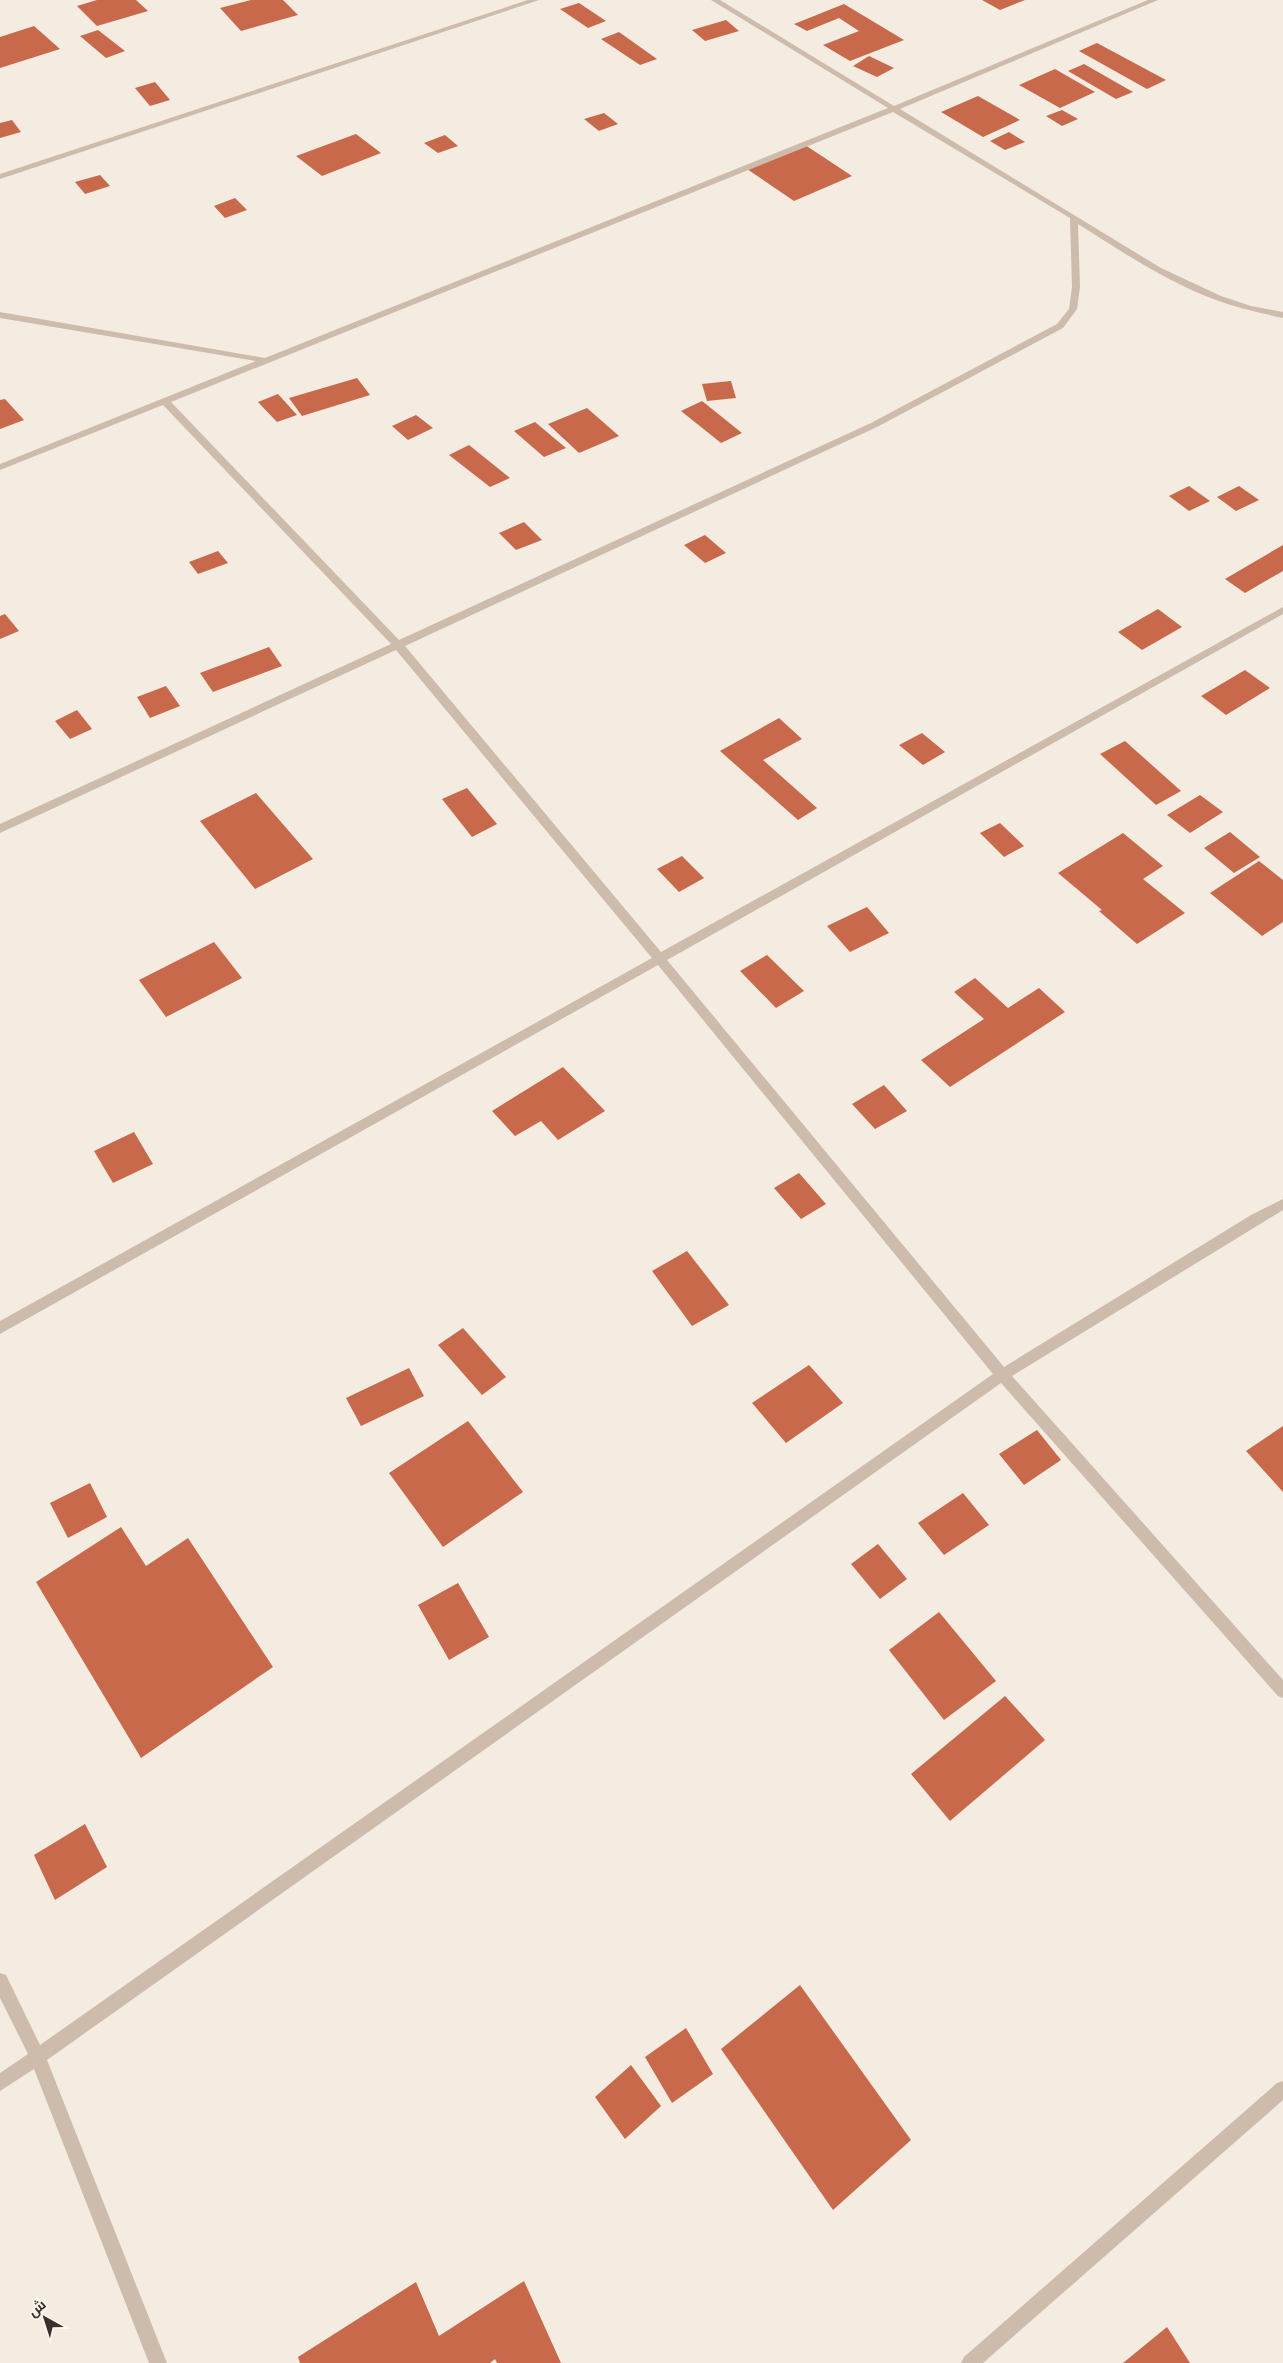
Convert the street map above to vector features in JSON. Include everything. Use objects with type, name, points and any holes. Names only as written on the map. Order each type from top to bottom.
[{"type":"street","points":[[0,176],[535,0]]},
{"type":"street","points":[[715,0],[1074,217],[1167,276],[1220,300],[1283,315]]},
{"type":"street","points":[[0,467],[893,109],[1154,0]]},
{"type":"street","points":[[0,829],[874,425],[1060,326],[1074,309],[1076,287],[1074,217]]},
{"type":"street","points":[[0,315],[264,360]]},
{"type":"street","points":[[164,400],[398,645],[660,959],[1002,1375],[1283,1691]]},
{"type":"street","points":[[0,1328],[1283,610]]},
{"type":"street","points":[[0,2083],[1002,1375],[1246,1224],[1283,1204]]},
{"type":"street","points":[[0,1981],[38,2057],[158,2363]]},
{"type":"street","points":[[970,2363],[1283,2089]]},
{"type":"building","points":[[97,0],[136,0],[148,11],[97,26],[77,6]]},
{"type":"building","points":[[251,0],[283,0],[298,15],[241,31],[220,8]]},
{"type":"building","points":[[982,0],[1025,0],[1000,10]]},
{"type":"building","points":[[579,3],[606,21],[588,28],[560,9]]},
{"type":"building","points":[[844,4],[904,40],[850,61],[823,45],[859,31],[839,18],[807,31],[794,24]]},
{"type":"building","points":[[726,20],[739,31],[705,41],[692,30]]},
{"type":"building","points":[[34,26],[60,49],[0,68],[0,37]]},
{"type":"building","points":[[98,30],[125,51],[106,58],[80,36]]},
{"type":"building","points":[[619,32],[657,59],[640,65],[601,39]]},
{"type":"building","points":[[1097,43],[1166,80],[1147,89],[1079,51]]},
{"type":"building","points":[[869,56],[894,68],[877,77],[853,66]]},
{"type":"building","points":[[1084,64],[1133,92],[1116,99],[1068,71]]},
{"type":"building","points":[[1055,69],[1095,92],[1060,108],[1019,85]]},
{"type":"building","points":[[155,82],[170,100],[150,106],[135,88]]},
{"type":"building","points":[[978,96],[1020,120],[983,137],[941,112]]},
{"type":"building","points":[[1062,110],[1078,119],[1062,126],[1046,116]]},
{"type":"building","points":[[604,113],[618,124],[599,131],[584,119]]},
{"type":"building","points":[[12,120],[21,132],[0,138],[0,123]]},
{"type":"building","points":[[1009,132],[1025,142],[1005,150],[990,141]]},
{"type":"building","points":[[356,134],[381,153],[322,176],[296,156]]},
{"type":"building","points":[[445,135],[458,146],[438,153],[424,143]]},
{"type":"building","points":[[802,143],[852,176],[794,201],[744,167]]},
{"type":"building","points":[[100,175],[110,186],[85,194],[75,182]]},
{"type":"building","points":[[235,198],[247,210],[225,218],[214,206]]},
{"type":"building","points":[[357,378],[370,395],[302,416],[289,398]]},
{"type":"building","points":[[731,381],[736,398],[707,401],[702,384]]},
{"type":"building","points":[[278,394],[297,415],[277,422],[258,402]]},
{"type":"building","points":[[5,399],[24,420],[0,429],[0,400]]},
{"type":"building","points":[[702,401],[742,433],[721,443],[681,411]]},
{"type":"building","points":[[587,408],[619,436],[579,453],[548,424]]},
{"type":"building","points":[[416,415],[433,428],[408,440],[392,426]]},
{"type":"building","points":[[535,422],[566,448],[544,457],[514,431]]},
{"type":"building","points":[[469,445],[510,478],[490,487],[449,455]]},
{"type":"building","points":[[1189,486],[1210,501],[1189,511],[1169,496]]},
{"type":"building","points":[[1239,486],[1259,500],[1236,511],[1217,497]]},
{"type":"building","points":[[524,522],[542,540],[516,550],[499,533]]},
{"type":"building","points":[[705,535],[726,553],[705,563],[684,545]]},
{"type":"building","points":[[1283,545],[1283,571],[1245,593],[1225,579]]},
{"type":"building","points":[[218,551],[228,563],[198,574],[189,562]]},
{"type":"building","points":[[1158,609],[1182,627],[1142,650],[1118,632]]},
{"type":"building","points":[[5,614],[19,631],[0,639],[0,616]]},
{"type":"building","points":[[269,647],[282,666],[213,692],[200,673]]},
{"type":"building","points":[[1245,670],[1270,688],[1226,715],[1201,696]]},
{"type":"building","points":[[166,686],[180,706],[150,718],[137,697]]},
{"type":"building","points":[[77,710],[92,729],[70,739],[55,721]]},
{"type":"building","points":[[779,718],[802,739],[763,760],[817,808],[798,820],[720,751]]},
{"type":"building","points":[[922,733],[945,752],[923,765],[899,745]]},
{"type":"building","points":[[1125,741],[1181,791],[1156,805],[1100,754]]},
{"type":"building","points":[[467,788],[497,824],[472,837],[442,799]]},
{"type":"building","points":[[256,793],[313,859],[255,889],[200,821]]},
{"type":"building","points":[[1200,795],[1223,812],[1190,833],[1167,815]]},
{"type":"building","points":[[1000,823],[1024,846],[1004,857],[980,833]]},
{"type":"building","points":[[1230,832],[1260,857],[1234,873],[1204,848]]},
{"type":"building","points":[[1123,833],[1163,866],[1143,879],[1185,913],[1137,944],[1099,911],[1102,910],[1058,873]]},
{"type":"building","points":[[682,856],[704,878],[679,892],[657,869]]},
{"type":"building","points":[[1259,861],[1283,880],[1283,922],[1262,936],[1210,893]]},
{"type":"building","points":[[867,907],[889,933],[850,952],[827,926]]},
{"type":"building","points":[[214,942],[242,978],[166,1017],[139,980]]},
{"type":"building","points":[[767,955],[804,991],[776,1008],[740,971]]},
{"type":"building","points":[[975,978],[1008,1008],[1039,988],[1065,1012],[950,1087],[921,1060],[984,1019],[954,992]]},
{"type":"building","points":[[563,1067],[605,1111],[558,1140],[541,1121],[515,1136],[492,1111]]},
{"type":"building","points":[[884,1085],[907,1111],[875,1129],[852,1104]]},
{"type":"building","points":[[134,1132],[153,1164],[113,1183],[94,1151]]},
{"type":"building","points":[[799,1173],[826,1204],[801,1219],[774,1188]]},
{"type":"building","points":[[687,1251],[729,1305],[692,1326],[652,1271]]},
{"type":"building","points":[[463,1328],[506,1377],[482,1395],[438,1345]]},
{"type":"building","points":[[809,1365],[843,1403],[786,1443],[752,1403]]},
{"type":"building","points":[[409,1368],[424,1396],[361,1426],[346,1398]]},
{"type":"building","points":[[468,1421],[523,1492],[443,1547],[389,1473]]},
{"type":"building","points":[[1283,1426],[1283,1492],[1246,1451]]},
{"type":"building","points":[[1037,1430],[1061,1460],[1024,1485],[999,1454]]},
{"type":"building","points":[[90,1483],[107,1517],[68,1538],[50,1503]]},
{"type":"building","points":[[963,1493],[989,1525],[944,1555],[918,1523]]},
{"type":"building","points":[[121,1527],[146,1566],[188,1538],[273,1667],[141,1758],[36,1582]]},
{"type":"building","points":[[878,1544],[907,1579],[880,1599],[851,1564]]},
{"type":"building","points":[[458,1583],[489,1637],[449,1660],[418,1605]]},
{"type":"building","points":[[939,1612],[996,1681],[944,1720],[889,1650]]},
{"type":"building","points":[[1005,1696],[1045,1740],[950,1821],[911,1774]]},
{"type":"building","points":[[85,1824],[107,1867],[55,1900],[34,1855]]},
{"type":"building","points":[[800,1985],[911,2140],[833,2210],[721,2049]]},
{"type":"building","points":[[686,2028],[713,2074],[672,2103],[645,2057]]},
{"type":"building","points":[[631,2065],[661,2106],[625,2139],[595,2097]]},
{"type":"building","points":[[524,2281],[561,2363],[497,2363],[495,2359],[490,2363],[300,2363],[298,2357],[416,2282],[439,2336]]},
{"type":"building","points":[[1167,2327],[1190,2363],[1123,2363]]}]
